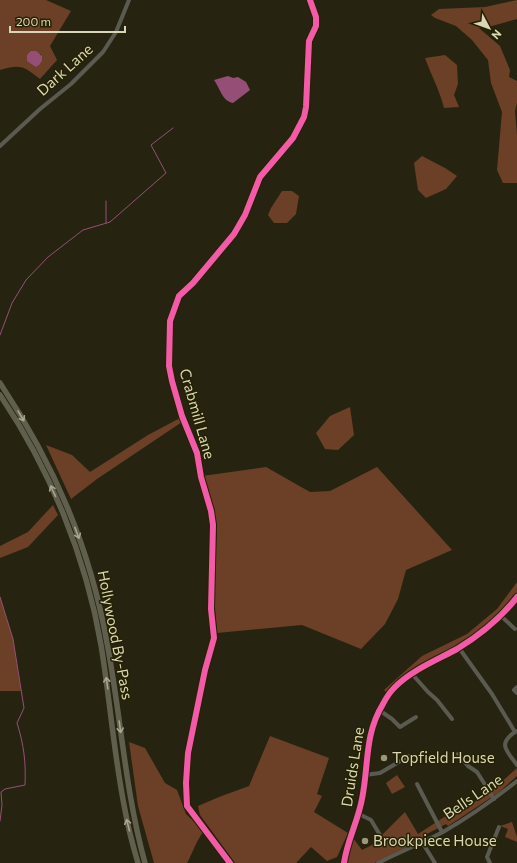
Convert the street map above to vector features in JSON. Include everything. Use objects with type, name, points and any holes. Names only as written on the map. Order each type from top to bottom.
[{"type":"highway","name":"Hollywood By-Pass","points":[[0,383],[27,426],[65,499],[90,569],[108,644],[129,787],[145,863]]},
{"type":"highway","name":"Hollywood By-Pass","points":[[0,395],[35,453],[65,517],[83,569],[101,644],[125,810],[138,863]]},
{"type":"street","name":"Dark Lane","points":[[0,146],[15,131],[71,84],[103,52],[116,32],[129,0]]},
{"type":"street","name":"Crabmill Lane","points":[[230,863],[187,806],[186,783],[188,753],[205,670],[214,638],[211,609],[214,535],[211,511],[201,477],[197,453],[182,416],[173,386],[169,366],[170,321],[179,296],[193,283],[234,234],[245,215],[260,177],[292,138],[304,118],[306,107],[309,42],[316,26],[316,17],[310,0]]},
{"type":"street","name":"Druids Lane","points":[[344,863],[346,850],[363,798],[368,744],[374,720],[387,696],[396,686],[412,674],[458,648],[479,634],[501,616],[517,597]]},
{"type":"street","points":[[501,616],[514,630]]},
{"type":"street","points":[[458,648],[492,694],[516,731],[508,737],[504,746],[517,765]]},
{"type":"street","points":[[412,674],[437,700],[452,719]]},
{"type":"street","points":[[517,687],[514,690],[517,693]]},
{"type":"street","points":[[379,710],[400,727],[416,716]]},
{"type":"street","points":[[458,754],[468,766],[478,772],[494,799]]},
{"type":"street","points":[[365,775],[380,773],[409,756]]},
{"type":"street","name":"Bells Lane","points":[[378,863],[442,832],[494,799],[517,781]]},
{"type":"street","points":[[417,784],[442,832]]},
{"type":"street","points":[[359,814],[371,820],[380,835]]},
{"type":"street","points":[[490,863],[488,857],[500,827]]},
{"type":"street","points":[[422,842],[435,863]]},
{"type":"shaded area","points":[[0,0],[46,0],[71,11],[50,46],[57,60],[40,79],[22,67],[13,67],[0,70]],"holes":[[[41,54],[42,61],[36,67],[27,55]]]},
{"type":"shaded area","points":[[517,0],[517,19],[479,28],[500,46],[510,70],[509,77],[517,81],[517,103],[515,111],[517,135],[517,183],[503,183],[497,170],[502,112],[491,83],[488,60],[472,40],[456,26],[431,15],[439,9],[485,7]]},
{"type":"shaded area","points":[[31,51],[36,51],[42,56],[42,61],[36,67],[27,61],[27,55]]},
{"type":"shaded area","points":[[445,55],[457,65],[458,84],[454,95],[459,107],[444,108],[425,58]]},
{"type":"shaded area","points":[[228,76],[233,78],[238,77],[246,82],[250,90],[233,103],[226,100],[214,80]]},
{"type":"shaded area","points":[[422,156],[457,176],[446,189],[426,198],[418,190],[414,163]]},
{"type":"shaded area","points":[[282,191],[292,191],[299,196],[296,214],[287,223],[274,223],[268,215]]},
{"type":"shaded area","points":[[350,407],[354,435],[338,450],[325,449],[316,433],[330,416]]},
{"type":"shaded area","points":[[180,418],[182,422],[97,479],[71,499],[46,445],[72,455],[90,472],[148,435]]},
{"type":"shaded area","points":[[266,467],[310,492],[330,491],[377,467],[452,550],[406,570],[398,599],[385,624],[361,649],[302,625],[217,633],[214,596],[217,526],[214,511],[202,476]]},
{"type":"shaded area","points":[[53,505],[58,515],[28,547],[0,558],[0,546],[28,532]]},
{"type":"shaded area","points":[[517,582],[517,594],[499,615],[476,634],[408,674],[387,693],[384,690],[422,656],[467,634],[497,609]]},
{"type":"shaded area","points":[[0,597],[13,639],[21,691],[0,691]]},
{"type":"shaded area","points":[[270,736],[329,758],[317,794],[322,796],[314,812],[348,833],[337,857],[327,861],[311,847],[296,863],[235,863],[200,815],[198,806],[249,786]]},
{"type":"shaded area","points":[[129,742],[145,748],[165,783],[177,790],[186,814],[204,831],[187,863],[154,863],[138,806]]},
{"type":"shaded area","points":[[517,768],[517,776],[498,793],[448,826],[446,824],[423,836],[424,839],[374,863],[347,863],[353,838],[362,850],[372,845],[405,812],[418,834],[455,810],[456,812],[487,795]]},
{"type":"shaded area","points":[[397,775],[405,787],[392,794],[386,783]]},
{"type":"shaded area","points":[[512,822],[517,837],[517,842],[505,837],[508,829],[500,826]]},
{"type":"waterway","points":[[0,335],[12,303],[26,280],[48,257],[83,230],[110,222],[166,173],[151,145],[173,128]]},
{"type":"waterway","points":[[106,201],[106,223]]},
{"type":"waterway","points":[[0,597],[13,639],[24,708],[17,723],[23,746],[25,762],[25,785],[5,789],[1,792],[2,805],[0,821]]},
{"type":"cycle path","points":[[230,863],[187,806],[186,783],[188,753],[205,670],[214,638],[211,609],[213,525],[211,511],[201,477],[197,453],[182,416],[172,381],[169,366],[170,321],[179,296],[193,283],[234,234],[245,215],[260,177],[293,138],[304,117],[306,107],[309,41],[316,26],[316,17],[310,0]]},
{"type":"cycle path","points":[[344,863],[362,799],[368,750],[373,727],[387,697],[391,691],[409,675],[457,649],[482,632],[497,619],[517,597]]},
{"type":"place","name":"Topfield House","points":[[384,758]]},
{"type":"place","name":"Brookpiece House","points":[[365,841]]}]
